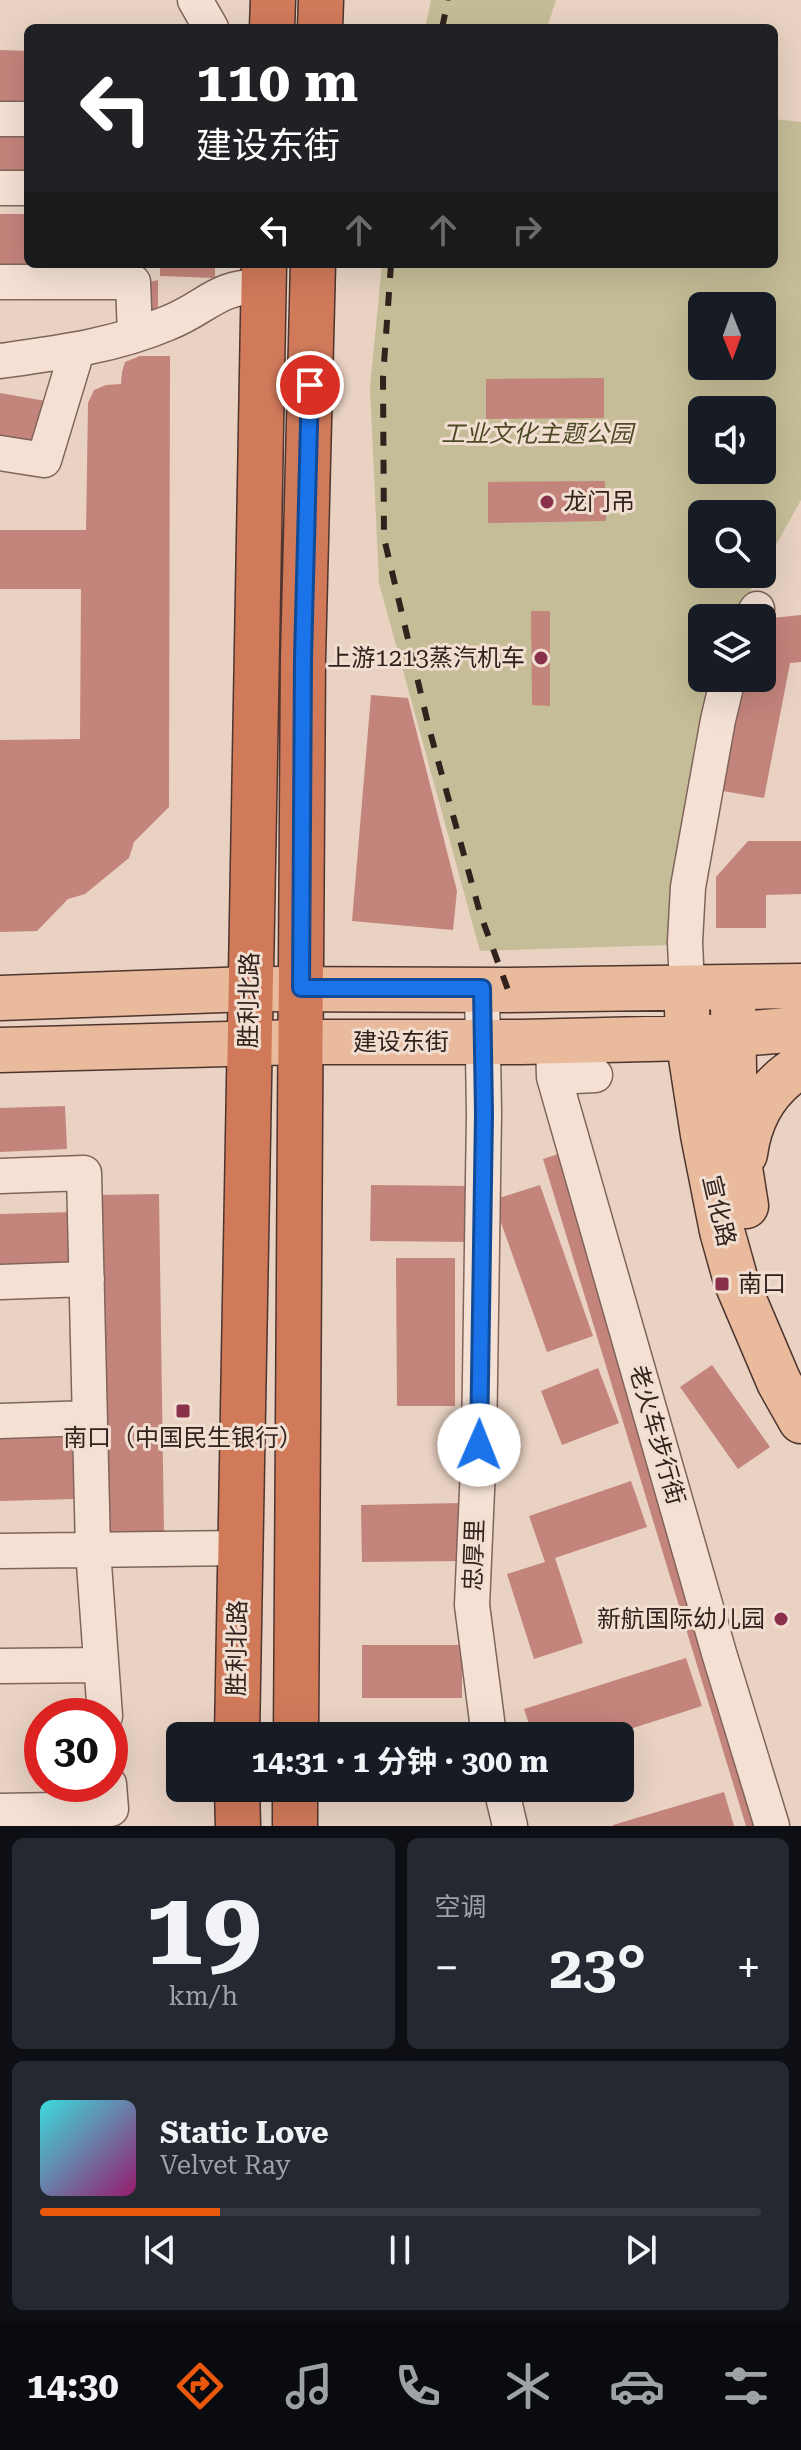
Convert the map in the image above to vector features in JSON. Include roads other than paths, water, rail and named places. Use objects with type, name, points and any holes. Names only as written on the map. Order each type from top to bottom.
[{"type":"highway","points":[[272,24],[273,0]]},
{"type":"highway","points":[[320,24],[321,0]]},
{"type":"highway","points":[[296,1722],[303,658],[313,268]]},
{"type":"highway","name":"胜利北路","points":[[237,1722],[264,275]]},
{"type":"highway","points":[[237,1802],[238,1826]]},
{"type":"highway","points":[[295,1802],[295,1826]]},
{"type":"main road","name":"宣化路","points":[[733,985],[735,1136],[750,1231],[801,1370]]},
{"type":"main road","points":[[0,998],[301,988],[801,986]]},
{"type":"main road","name":"宣化路","points":[[687,987],[688,1038],[722,1231],[736,1281],[779,1382],[801,1421]]},
{"type":"main road","name":"建设东街","points":[[0,1050],[300,1042],[483,1041],[573,1058],[688,1038],[801,1029]]},
{"type":"main road","points":[[573,1058],[614,1047],[641,1059],[668,1080],[702,1130]]},
{"type":"main road","points":[[742,1180],[747,1135],[756,1111],[770,1092],[801,1066]]},
{"type":"street","points":[[195,0],[209,24]]},
{"type":"street","points":[[0,119],[24,119]]},
{"type":"street","points":[[0,188],[24,188]]},
{"type":"street","points":[[0,361],[77,351],[135,335],[170,323],[227,290],[264,275]]},
{"type":"street","points":[[0,282],[133,282],[135,335]]},
{"type":"street","points":[[0,453],[44,460],[77,351]]},
{"type":"street","points":[[687,987],[685,942],[688,887],[725,692]]},
{"type":"street","name":"忠厚里","points":[[482,988],[484,1114],[479,1430],[472,1605],[487,1722]]},
{"type":"street","name":"老火车步行街","points":[[573,1058],[719,1653],[772,1826]]},
{"type":"street","points":[[0,1176],[84,1173],[93,1550],[104,1698]]},
{"type":"street","points":[[0,1282],[87,1279]]},
{"type":"street","points":[[0,1421],[90,1418]]},
{"type":"street","points":[[0,1551],[239,1548]]},
{"type":"street","points":[[0,1666],[101,1665]]},
{"type":"street","points":[[0,1811],[111,1809],[110,1802]]},
{"type":"street","points":[[504,1802],[510,1826]]},
{"type":"railway","points":[[443,24],[448,0]]},
{"type":"railway","points":[[391,268],[383,378],[384,538],[429,728],[480,913],[508,990]]},
{"type":"place","name":"龙门吊","points":[[547,502]]},
{"type":"place","name":"上游1213蒸汽机车","points":[[541,658]]},
{"type":"place","name":"南口","points":[[722,1284]]},
{"type":"place","name":"南口（中国民生银行）","points":[[183,1411]]},
{"type":"place","name":"新航国际幼儿园","points":[[781,1619]]},
{"type":"park label","name":"工业文化主题公园","points":[[537,434]]}]
